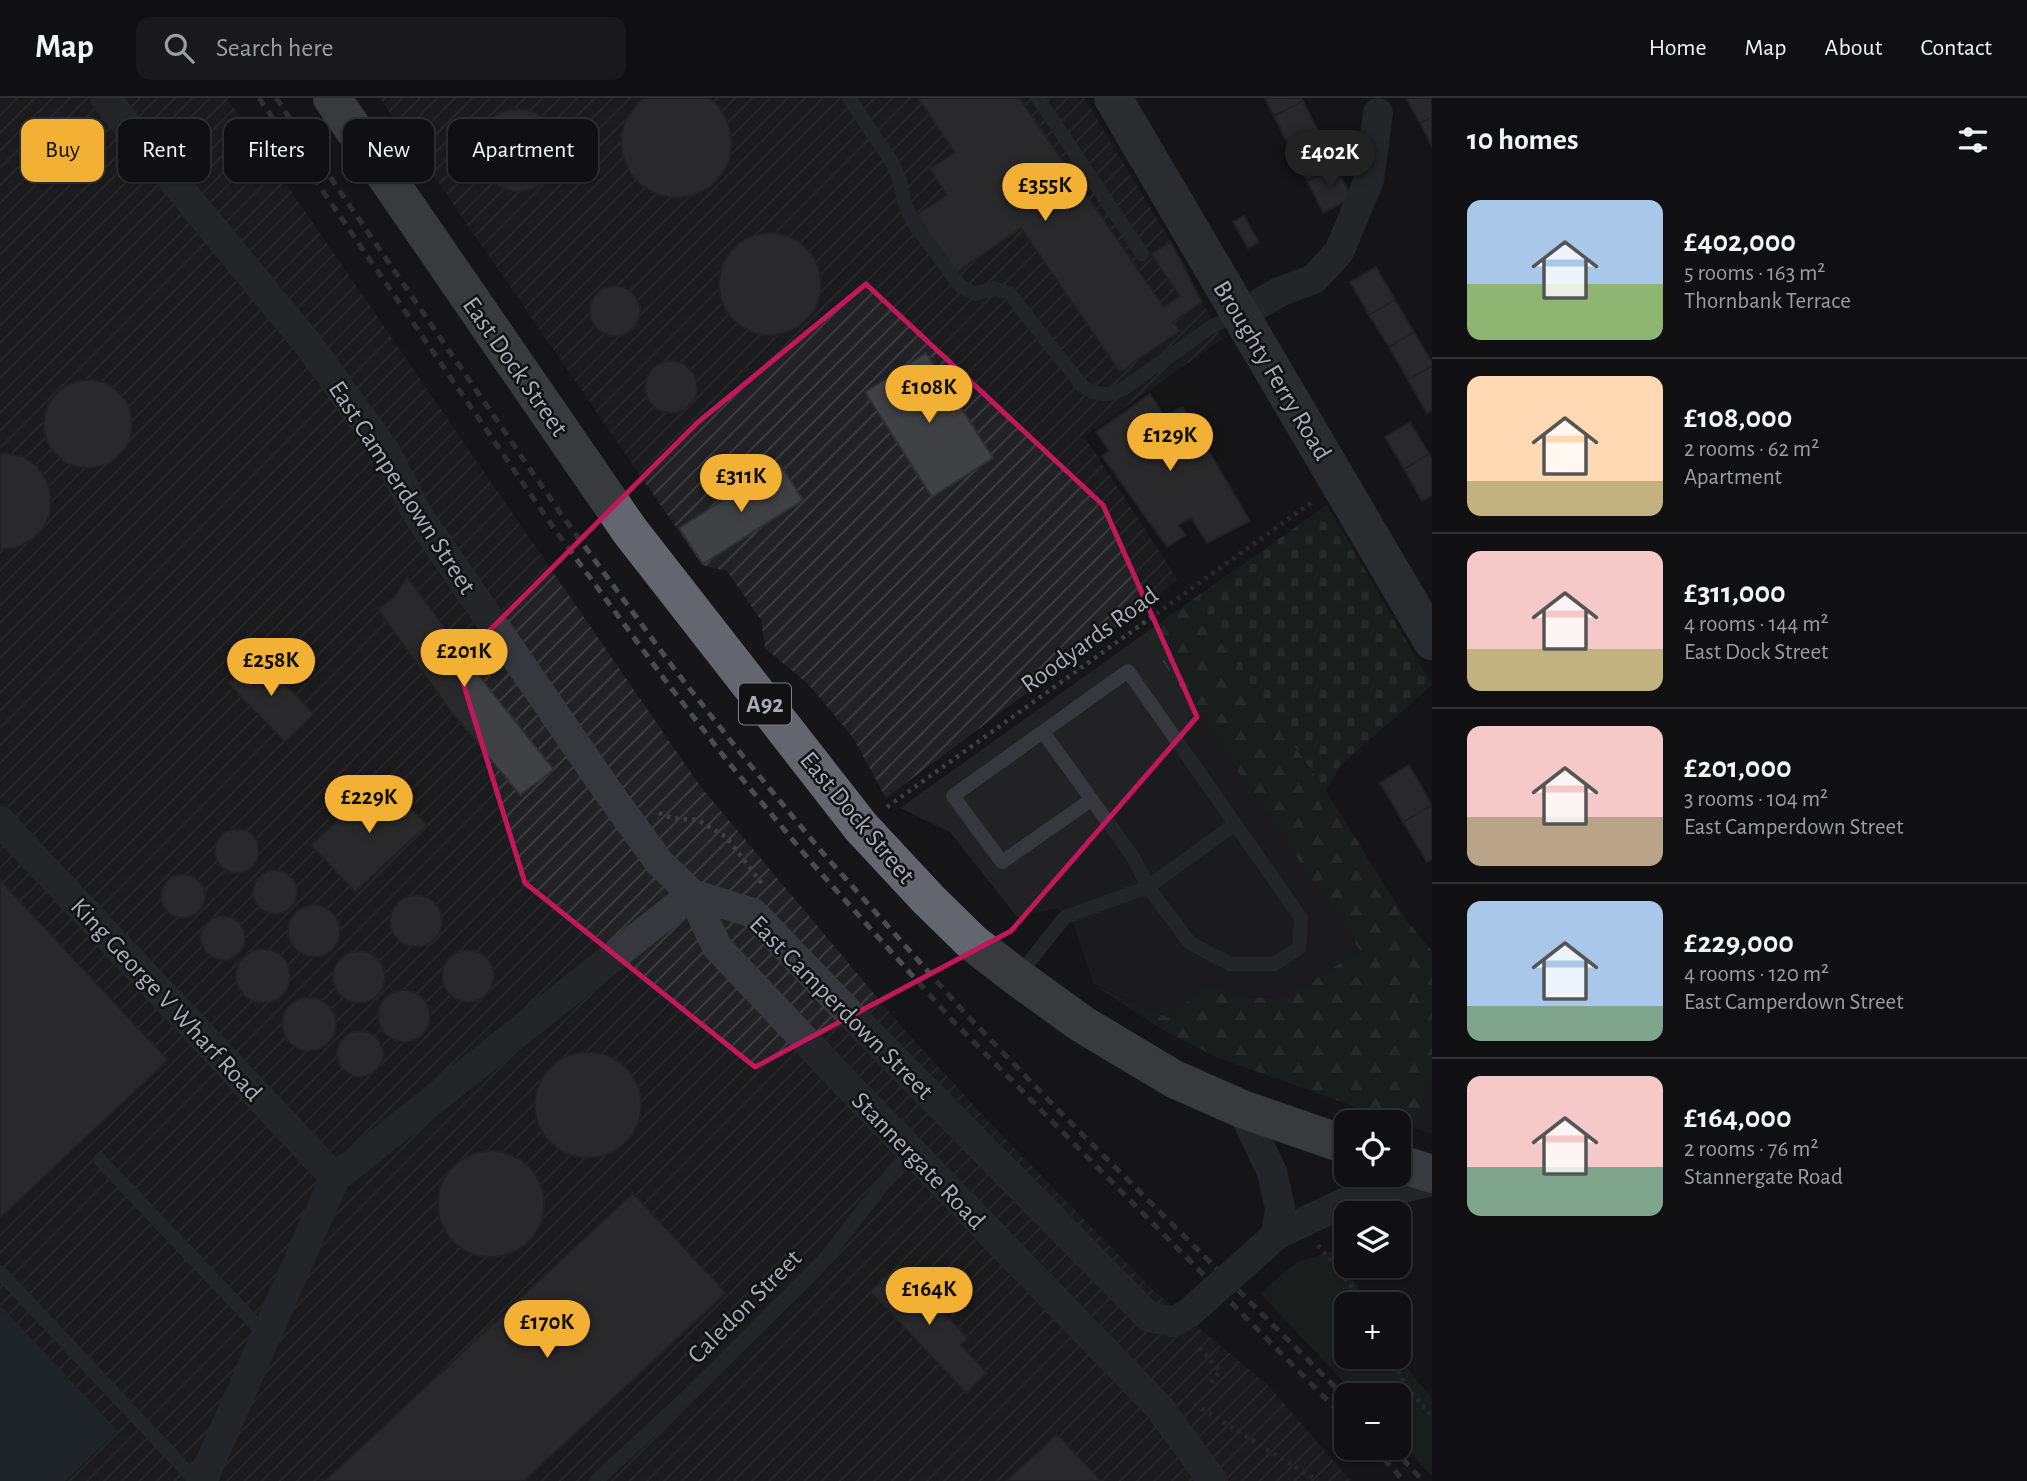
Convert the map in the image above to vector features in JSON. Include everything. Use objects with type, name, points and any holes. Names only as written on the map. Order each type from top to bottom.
[{"type":"highway","name":"East Dock Street","points":[[331,98],[630,531],[861,827],[928,900],[964,934],[1017,977],[1082,1024],[1174,1079],[1242,1110],[1334,1141]]},
{"type":"highway","points":[[1411,1167],[1432,1174]]},
{"type":"street","name":"East Camperdown Street","points":[[106,98],[307,344],[385,451],[418,514],[659,862],[692,894],[754,913],[1149,1317],[1174,1322],[1189,1313],[1278,1236],[1348,1201],[1432,1181]]},
{"type":"street","name":"Broughty Ferry Road","points":[[1113,98],[1432,641]]},
{"type":"street","points":[[1240,315],[1279,292],[1314,279],[1339,251],[1369,180],[1375,103]]},
{"type":"street","name":"King George V Wharf Road","points":[[0,821],[335,1178]]},
{"type":"street","name":"Stannergate Road","points":[[692,894],[717,947],[1159,1407],[1213,1481]]},
{"type":"street","points":[[202,1481],[335,1178],[692,894]]},
{"type":"street","points":[[1242,1110],[1272,1172],[1280,1208],[1278,1236]]},
{"type":"lane","points":[[849,98],[894,165],[913,222],[961,287],[975,294],[992,288],[1009,293],[1083,387],[1095,394],[1109,395],[1122,389],[1214,325],[1240,315]]},
{"type":"lane","points":[[1038,98],[1142,254]]},
{"type":"lane","points":[[1043,732],[1133,857],[1149,887],[1189,943],[1230,964],[1274,964],[1299,948],[1301,918],[1128,671],[953,796],[1002,862],[1091,800]]},
{"type":"lane","points":[[1017,977],[1065,917],[1149,887],[1235,824]]},
{"type":"lane","name":"Caledon Street","points":[[596,1481],[691,1394],[816,1270],[910,1150]]},
{"type":"lane","points":[[100,1160],[266,1335]]},
{"type":"lane","points":[[0,1272],[196,1481]]},
{"type":"path","name":"Roodyards Road","points":[[861,827],[1340,482]]},
{"type":"path","points":[[1278,1236],[1322,1249],[1354,1292]]},
{"type":"path","points":[[1199,1348],[1220,1371],[1210,1384]]},
{"type":"path","points":[[1397,1369],[1408,1389],[1432,1416]]},
{"type":"highlighted area","points":[[866,284],[1103,505],[1197,717],[1011,931],[755,1067],[525,883],[457,663],[697,423]]},
{"type":"shaded area","points":[[0,98],[227,98],[241,119],[224,119],[224,182],[285,182],[700,786],[902,1027],[990,1123],[1153,1290],[1267,1384],[1351,1481],[65,1481],[118,1431],[0,1305]]},
{"type":"shaded area","points":[[380,98],[1084,98],[1171,242],[1222,339],[1084,436],[1178,580],[886,798],[852,736],[808,684],[765,648],[761,620],[727,571],[702,565],[434,176],[434,119],[394,119]]},
{"type":"shaded area","points":[[1144,634],[1360,950],[1288,997],[1249,998],[1208,985],[1167,1017],[1094,984],[1074,925],[1057,908],[1017,917],[950,832],[900,808]]},
{"type":"shaded area","points":[[1432,1076],[1432,1134],[1414,1128]]},
{"type":"shaded area","points":[[0,1305],[118,1431],[65,1481],[0,1481]]},
{"type":"green space","points":[[1327,505],[1432,685],[1341,765],[1326,791],[1192,600]]},
{"type":"green space","points":[[1192,600],[1326,791],[1407,921],[1432,951],[1432,1076],[1414,1128],[1411,1127],[1411,1110],[1364,1110],[1216,1057],[1166,1032],[1094,985],[1167,1017],[1208,985],[1249,998],[1288,997],[1360,950],[1144,634]]},
{"type":"green space","points":[[1334,1251],[1334,1278],[1352,1278],[1360,1292],[1334,1292],[1334,1369],[1408,1369],[1432,1398],[1432,1476],[1411,1454],[1411,1383],[1345,1383],[1260,1293],[1297,1262]]},
{"type":"building","points":[[644,98],[709,98],[719,107],[728,123],[732,141],[730,159],[709,188],[692,196],[674,198],[656,194],[640,184],[629,171],[622,153],[621,135],[627,118]]},
{"type":"building","points":[[918,98],[1019,98],[1164,307],[1180,296],[1151,254],[1171,242],[1202,302],[1173,322],[1180,331],[1120,372],[1021,228],[957,272],[916,215],[947,195],[930,169],[955,152]]},
{"type":"building","points":[[1265,98],[1301,98],[1303,101],[1274,116]]},
{"type":"building","points":[[1406,98],[1432,98],[1432,117],[1420,123]]},
{"type":"building","points":[[1303,101],[1319,133],[1290,148],[1274,116]]},
{"type":"building","points":[[510,109],[526,109],[545,119],[491,119]]},
{"type":"building","points":[[1432,117],[1432,147],[1420,123]]},
{"type":"building","points":[[1319,133],[1336,166],[1307,181],[1290,148]]},
{"type":"building","points":[[1336,166],[1352,198],[1323,213],[1307,181]]},
{"type":"building","points":[[493,182],[543,182],[526,191],[510,191]]},
{"type":"building","points":[[1244,216],[1259,242],[1248,248],[1233,222]]},
{"type":"building","points":[[770,233],[790,237],[806,248],[817,264],[821,284],[817,304],[806,320],[790,331],[770,335],[750,331],[734,320],[723,304],[719,284],[723,264],[734,248],[750,237]]},
{"type":"building","points":[[1376,267],[1395,300],[1369,315],[1350,282]]},
{"type":"building","points":[[615,286],[632,294],[640,311],[632,328],[615,336],[598,328],[590,311],[598,294]]},
{"type":"building","points":[[1395,300],[1414,332],[1389,347],[1369,315]]},
{"type":"building","points":[[1414,332],[1432,366],[1408,380],[1389,347]]},
{"type":"building","points":[[926,353],[993,458],[932,497],[865,392]]},
{"type":"building","points":[[671,361],[681,363],[689,369],[695,377],[695,397],[689,405],[681,411],[671,413],[661,411],[653,405],[647,397],[645,387],[647,377],[653,369],[661,363]]},
{"type":"building","points":[[1432,366],[1432,410],[1427,413],[1408,380]]},
{"type":"building","points":[[88,380],[105,383],[119,393],[129,407],[132,424],[129,441],[119,455],[105,465],[88,468],[71,465],[57,455],[47,441],[44,424],[47,407],[57,393],[71,383]]},
{"type":"building","points":[[1150,394],[1164,416],[1183,407],[1250,521],[1207,543],[1191,518],[1178,525],[1186,535],[1167,547],[1102,456],[1109,451],[1096,432]]},
{"type":"building","points":[[1410,422],[1429,454],[1404,469],[1385,437]]},
{"type":"building","points":[[0,454],[23,457],[37,466],[46,480],[51,497],[50,514],[43,529],[31,540],[16,548],[0,549]]},
{"type":"building","points":[[1429,454],[1432,459],[1432,496],[1422,501],[1404,469]]},
{"type":"building","points":[[780,464],[803,500],[703,564],[679,528]]},
{"type":"building","points":[[407,577],[490,690],[554,770],[520,795],[453,714],[378,609],[394,597]]},
{"type":"building","points":[[257,655],[314,714],[285,742],[228,683]]},
{"type":"building","points":[[1409,765],[1432,805],[1403,822],[1380,783]]},
{"type":"building","points":[[382,778],[427,825],[355,892],[311,845]]},
{"type":"building","points":[[1432,805],[1432,859],[1427,862],[1403,822]]},
{"type":"building","points":[[237,829],[246,830],[253,835],[258,842],[258,860],[253,867],[246,872],[237,873],[228,872],[221,867],[216,860],[215,851],[216,842],[221,835],[228,830]]},
{"type":"building","points":[[275,870],[284,871],[291,876],[296,883],[296,901],[291,908],[284,913],[275,914],[266,913],[259,908],[254,901],[253,892],[254,883],[259,876],[266,871]]},
{"type":"building","points":[[183,874],[192,875],[199,880],[204,887],[204,905],[199,912],[192,917],[183,918],[174,917],[167,912],[162,905],[161,896],[162,887],[167,880],[174,875]]},
{"type":"building","points":[[0,880],[168,1060],[0,1218]]},
{"type":"building","points":[[416,895],[435,902],[442,921],[435,940],[416,947],[397,940],[390,921],[397,902]]},
{"type":"building","points":[[314,905],[333,912],[340,931],[333,950],[314,957],[295,950],[288,931],[295,912]]},
{"type":"building","points":[[223,916],[232,917],[239,922],[244,929],[244,947],[239,954],[232,959],[223,960],[214,959],[207,954],[202,947],[201,938],[202,929],[207,922],[214,917]]},
{"type":"building","points":[[263,949],[282,957],[290,976],[282,995],[263,1003],[244,995],[236,976],[244,957]]},
{"type":"building","points":[[468,950],[487,957],[494,976],[487,995],[468,1002],[449,995],[442,976],[449,957]]},
{"type":"building","points":[[359,951],[378,958],[385,977],[378,996],[359,1003],[340,996],[333,977],[340,958]]},
{"type":"building","points":[[404,990],[423,997],[430,1016],[423,1035],[404,1042],[385,1035],[378,1016],[385,997]]},
{"type":"building","points":[[309,997],[328,1005],[336,1024],[328,1043],[309,1051],[290,1043],[282,1024],[290,1005]]},
{"type":"building","points":[[360,1031],[376,1038],[383,1054],[376,1070],[360,1077],[344,1070],[337,1054],[344,1038]]},
{"type":"building","points":[[588,1052],[608,1056],[625,1068],[637,1085],[641,1105],[637,1125],[625,1142],[608,1154],[588,1158],[568,1154],[551,1142],[539,1125],[535,1105],[539,1085],[551,1068],[568,1056]]},
{"type":"building","points":[[491,1151],[511,1155],[528,1167],[540,1184],[544,1204],[540,1224],[528,1241],[511,1253],[491,1257],[471,1253],[454,1241],[442,1224],[438,1204],[442,1184],[454,1167],[471,1155]]},
{"type":"building","points":[[633,1193],[726,1293],[524,1481],[325,1481]]},
{"type":"building","points":[[898,1264],[968,1338],[961,1345],[987,1373],[966,1393],[870,1291]]},
{"type":"building","points":[[1057,1434],[1101,1481],[1006,1481]]},
{"type":"railway","points":[[259,98],[553,527],[729,763],[811,862],[953,1021],[1334,1407]]},
{"type":"railway","points":[[276,98],[561,514],[675,670],[742,755],[822,852],[964,1012],[1334,1386]]},
{"type":"railway","points":[[1385,1460],[1404,1481]]},
{"type":"railway","points":[[1404,1460],[1423,1481]]}]
